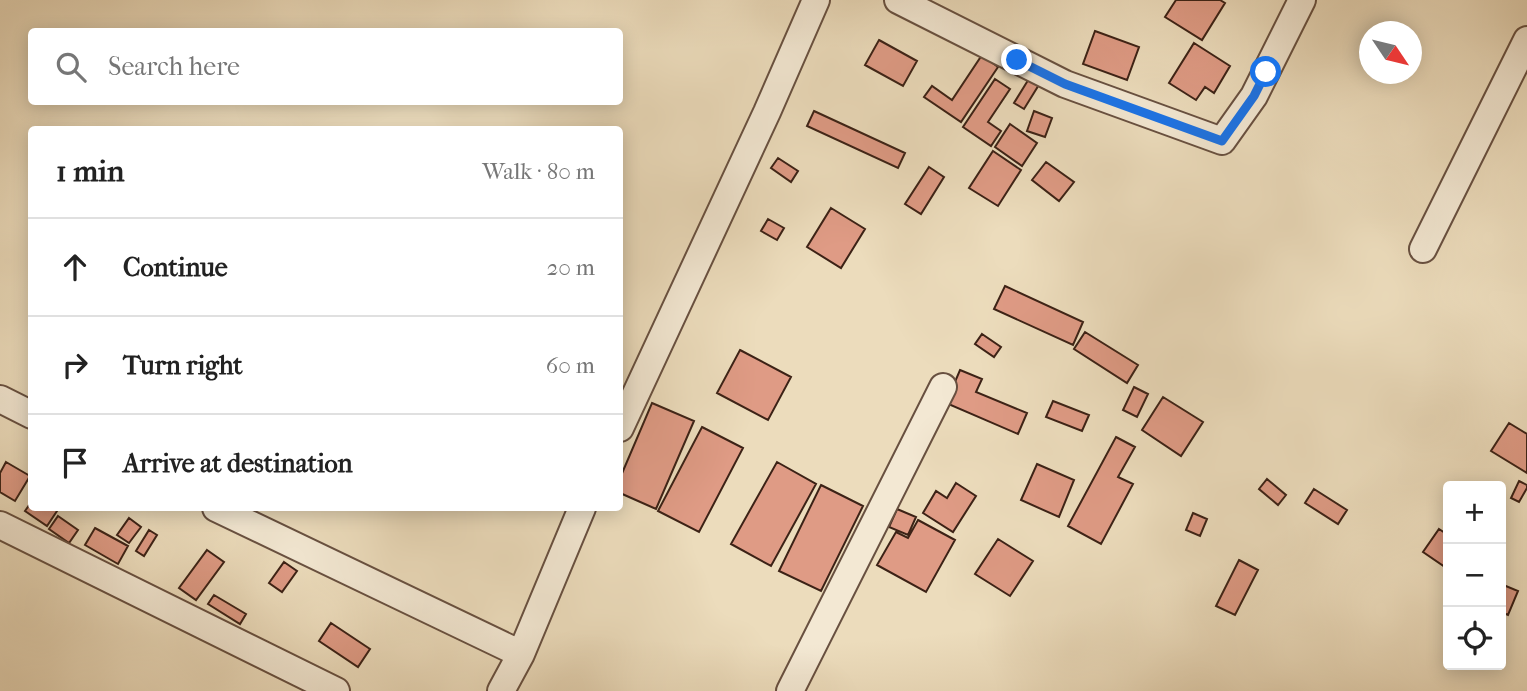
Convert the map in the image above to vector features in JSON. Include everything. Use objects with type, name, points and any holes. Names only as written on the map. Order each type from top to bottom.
[{"type":"street","points":[[623,422],[816,0]]},
{"type":"street","points":[[898,0],[1065,84],[1222,141],[1254,96],[1302,0]]},
{"type":"street","points":[[1423,249],[1527,40]]},
{"type":"street","points":[[790,691],[943,387]]},
{"type":"street","points":[[0,399],[28,413]]},
{"type":"street","points":[[222,511],[521,654]]},
{"type":"street","points":[[501,691],[521,654],[581,511]]},
{"type":"street","points":[[0,525],[337,691]]},
{"type":"building","points":[[1176,0],[1220,0],[1225,3],[1202,40],[1165,17]]},
{"type":"building","points":[[1095,31],[1139,47],[1127,80],[1083,64]]},
{"type":"building","points":[[879,40],[917,61],[903,86],[865,65]]},
{"type":"building","points":[[1194,43],[1230,66],[1214,93],[1205,87],[1196,100],[1169,83]]},
{"type":"building","points":[[982,55],[998,67],[961,122],[924,97],[932,86],[952,100]]},
{"type":"building","points":[[1030,77],[1040,83],[1024,109],[1014,103]]},
{"type":"building","points":[[995,79],[1010,89],[988,122],[1001,131],[991,146],[963,127]]},
{"type":"building","points":[[814,111],[905,153],[898,168],[807,126]]},
{"type":"building","points":[[1034,111],[1052,118],[1045,137],[1027,131]]},
{"type":"building","points":[[1010,124],[1037,143],[1022,166],[995,147]]},
{"type":"building","points":[[993,151],[1021,170],[998,206],[969,188]]},
{"type":"building","points":[[778,158],[798,171],[791,182],[771,168]]},
{"type":"building","points":[[1046,162],[1074,182],[1059,201],[1032,180]]},
{"type":"building","points":[[929,167],[944,177],[921,214],[905,204]]},
{"type":"building","points":[[831,208],[865,229],[841,268],[807,247]]},
{"type":"building","points":[[768,219],[784,228],[777,240],[761,231]]},
{"type":"building","points":[[1005,286],[1083,322],[1073,345],[994,309]]},
{"type":"building","points":[[1085,332],[1138,365],[1127,383],[1074,349]]},
{"type":"building","points":[[982,334],[1001,347],[994,357],[975,344]]},
{"type":"building","points":[[740,350],[791,377],[768,420],[717,393]]},
{"type":"building","points":[[960,370],[982,379],[976,392],[1027,413],[1018,434],[946,403]]},
{"type":"building","points":[[1134,387],[1148,394],[1137,417],[1123,410]]},
{"type":"building","points":[[1163,397],[1203,422],[1181,456],[1142,430]]},
{"type":"building","points":[[1053,401],[1089,415],[1082,431],[1046,417]]},
{"type":"building","points":[[652,403],[694,421],[656,509],[623,494],[623,471]]},
{"type":"building","points":[[1509,423],[1527,434],[1527,473],[1491,451]]},
{"type":"building","points":[[702,427],[743,448],[699,532],[658,511]]},
{"type":"building","points":[[1116,437],[1135,447],[1118,477],[1133,484],[1101,544],[1068,526]]},
{"type":"building","points":[[6,462],[28,475],[15,501],[0,492],[0,473]]},
{"type":"building","points":[[777,462],[816,484],[771,566],[731,544]]},
{"type":"building","points":[[1037,464],[1074,480],[1059,517],[1021,500]]},
{"type":"building","points":[[1267,479],[1286,495],[1278,505],[1259,489]]},
{"type":"building","points":[[1519,481],[1527,485],[1527,488],[1519,502],[1511,498]]},
{"type":"building","points":[[956,483],[976,496],[953,532],[923,513],[936,491],[947,498]]},
{"type":"building","points":[[821,485],[863,506],[821,591],[779,571]]},
{"type":"building","points":[[1314,489],[1347,510],[1338,524],[1305,503]]},
{"type":"building","points":[[28,507],[28,511],[57,511],[47,526],[25,511]]},
{"type":"building","points":[[897,509],[916,517],[908,535],[889,527]]},
{"type":"building","points":[[1193,513],[1207,519],[1200,536],[1186,530]]},
{"type":"building","points":[[58,516],[78,530],[69,543],[49,529]]},
{"type":"building","points":[[129,518],[141,527],[129,543],[117,535]]},
{"type":"building","points":[[918,520],[955,540],[926,592],[877,565],[896,532],[908,538]]},
{"type":"building","points":[[95,528],[128,546],[118,564],[85,545]]},
{"type":"building","points":[[1439,529],[1443,532],[1443,566],[1423,552]]},
{"type":"building","points":[[149,530],[157,535],[144,556],[136,551]]},
{"type":"building","points":[[998,539],[1033,561],[1010,596],[975,574]]},
{"type":"building","points":[[207,550],[224,562],[196,600],[179,588]]},
{"type":"building","points":[[1239,560],[1258,570],[1235,615],[1216,606]]},
{"type":"building","points":[[284,562],[297,571],[282,592],[269,583]]},
{"type":"building","points":[[1506,586],[1518,591],[1508,615],[1506,614]]},
{"type":"building","points":[[214,595],[246,614],[240,624],[208,604]]},
{"type":"building","points":[[331,623],[370,649],[358,667],[319,641]]},
{"type":"route","points":[[1017,60],[1065,84],[1222,141],[1254,96],[1266,72]]}]
